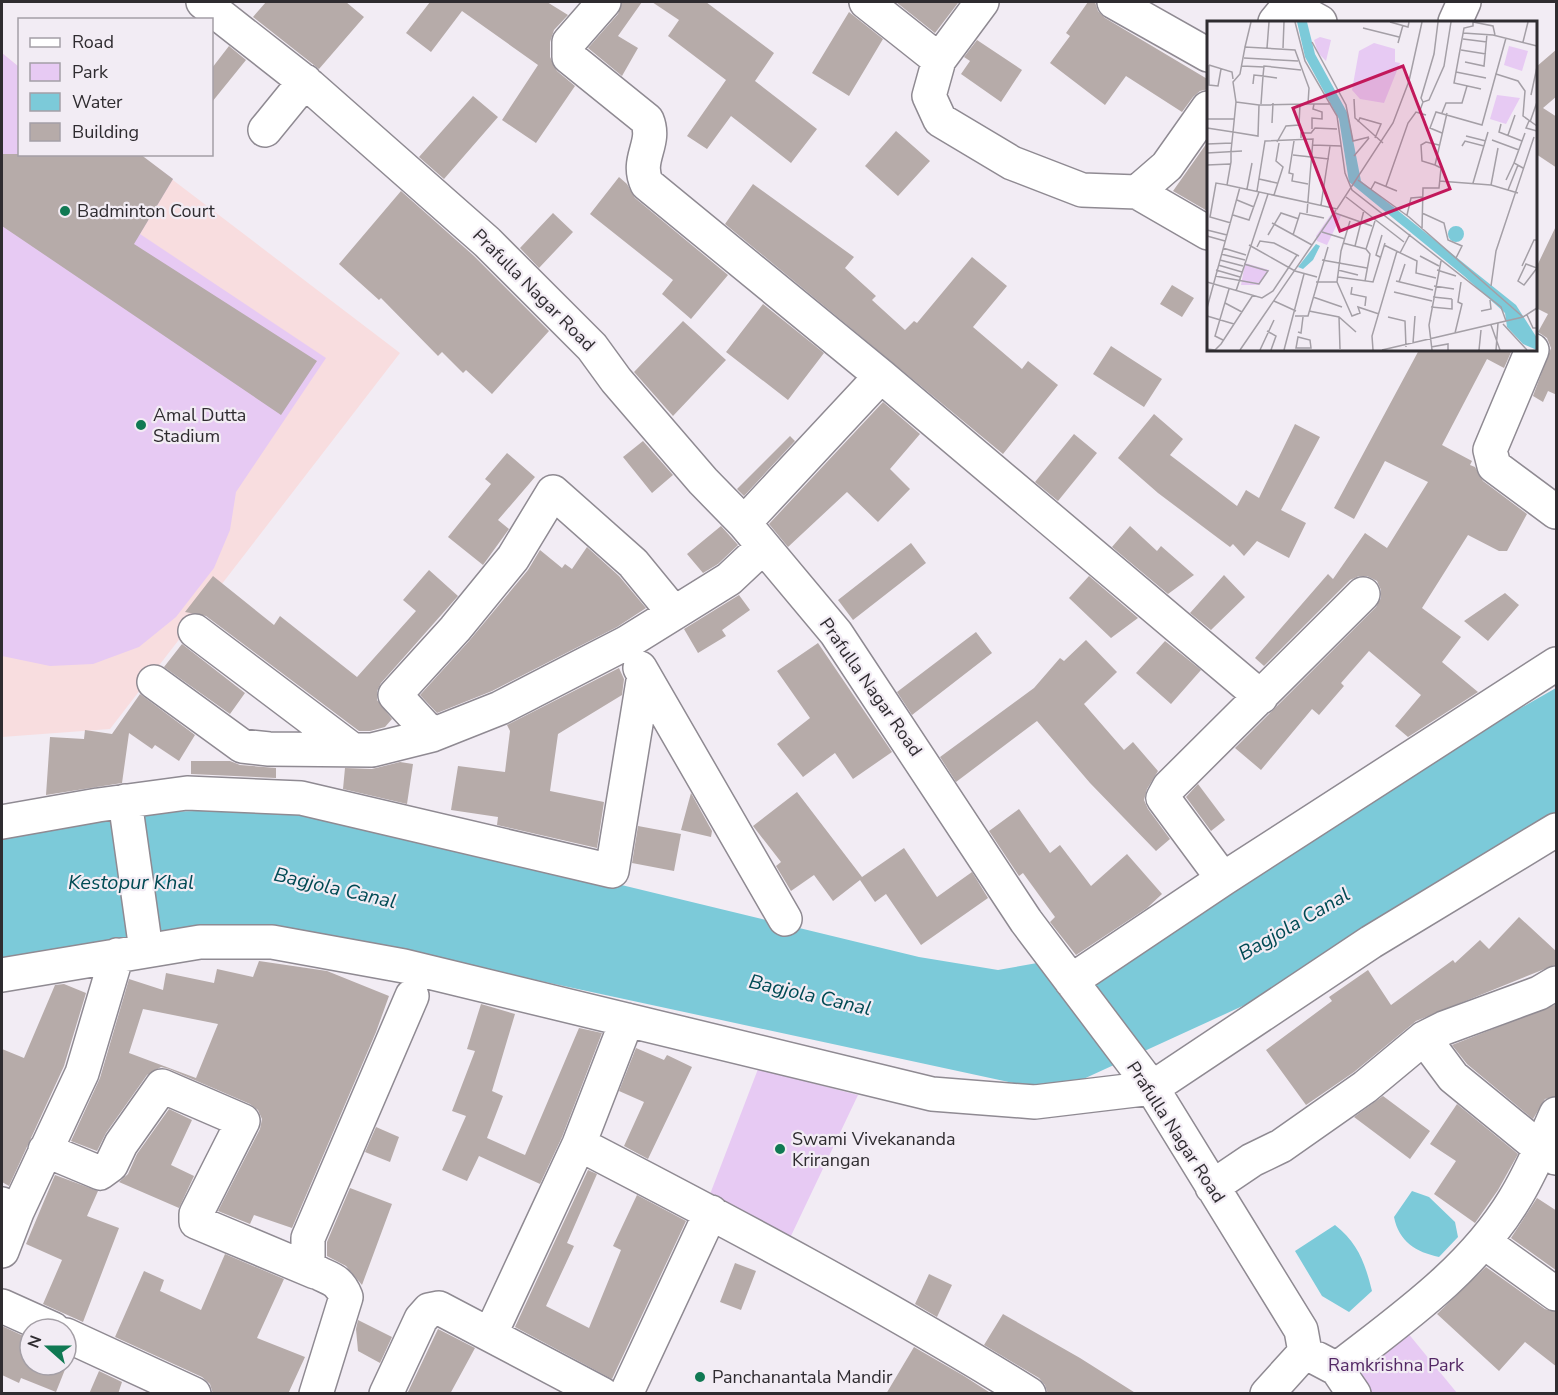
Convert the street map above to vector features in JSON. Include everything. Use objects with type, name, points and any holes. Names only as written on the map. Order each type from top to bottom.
[{"type":"street","name":"Prafulla Nagar Road","points":[[203,2],[305,81],[487,242],[592,347],[616,380],[703,481],[754,535],[836,633],[1026,921],[1152,1088],[1301,1330],[1305,1352]]},
{"type":"street","points":[[866,2],[939,60]]},
{"type":"street","points":[[982,2],[939,60],[929,96],[940,120],[1012,163],[1082,190],[1137,192],[1207,232]]},
{"type":"street","points":[[1114,2],[1207,54]]},
{"type":"street","points":[[1455,21],[1464,2]]},
{"type":"street","points":[[1276,21],[1289,5],[1318,21]]},
{"type":"street","points":[[589,7],[569,42],[569,57],[647,120],[652,131],[641,173],[647,184],[881,376],[1261,697]]},
{"type":"street","points":[[265,130],[305,81]]},
{"type":"street","points":[[1137,192],[1167,166],[1207,111]]},
{"type":"street","points":[[1537,346],[1557,358]]},
{"type":"street","points":[[1532,351],[1490,450],[1494,466],[1557,512]]},
{"type":"street","points":[[154,682],[242,746],[269,749],[372,750],[432,735],[500,708],[626,643],[729,579],[754,535],[759,511],[881,376]]},
{"type":"street","points":[[432,735],[395,695],[455,629],[513,558],[553,492],[633,563],[674,613]]},
{"type":"street","points":[[1223,879],[1163,798],[1169,787],[1363,594]]},
{"type":"street","points":[[195,631],[350,748]]},
{"type":"street","points":[[626,643],[785,919]]},
{"type":"street","points":[[1071,981],[1223,879],[1557,664]]},
{"type":"street","points":[[2,822],[187,793],[301,798],[612,871],[644,675]]},
{"type":"street","points":[[2,1251],[9,1208],[45,1150],[81,1073],[131,952],[125,801]]},
{"type":"street","points":[[2,975],[200,942],[272,942],[404,966],[932,1094],[1035,1102],[1152,1088],[1371,942],[1557,830]]},
{"type":"street","points":[[1212,1187],[1300,1133],[1365,1087],[1424,1038],[1444,1028],[1539,993],[1557,983]]},
{"type":"street","points":[[315,1272],[308,1266],[308,1238],[412,996]]},
{"type":"street","points":[[491,1333],[579,1144],[627,1020]]},
{"type":"street","points":[[1424,1038],[1453,1077],[1549,1154]]},
{"type":"street","points":[[45,1150],[100,1173],[111,1165],[121,1144],[162,1086],[243,1121],[196,1214],[196,1222],[336,1280],[346,1297],[316,1394]]},
{"type":"street","points":[[1266,1394],[1305,1352],[1345,1381],[1484,1242],[1549,1154],[1557,1114]]},
{"type":"street","points":[[579,1144],[711,1212],[944,1340],[1029,1394]]},
{"type":"street","points":[[626,1394],[711,1212]]},
{"type":"street","points":[[1484,1242],[1557,1294]]},
{"type":"street","points":[[2,1306],[26,1317]]},
{"type":"street","points":[[386,1394],[421,1319],[429,1310],[446,1310],[602,1394]]},
{"type":"street","points":[[78,1341],[194,1394]]},
{"type":"shaded area","name":"Amal Dutta Stadium","points":[[2,53],[18,66],[18,156],[141,156],[400,353],[110,729],[2,737]]},
{"type":"green space","name":"Amal Dutta Stadium","points":[[2,53],[18,66],[18,156],[141,156],[173,179],[140,234],[326,358],[236,492],[230,530],[214,568],[176,617],[139,647],[93,664],[50,666],[2,656]]},
{"type":"green space","name":"Swami Vivekananda Krirangan","points":[[758,1069],[858,1095],[790,1238],[707,1202]]},
{"type":"green space","name":"Ramkrishna Park","points":[[1398,1321],[1457,1393],[1362,1393],[1350,1372]]},
{"type":"water","name":"Kestopur Khal","points":[[1556,688],[1556,832],[1295,982],[1055,1092],[309,931],[2,966],[2,833],[126,813],[304,808],[919,957],[998,970],[1088,954]]},
{"type":"water","points":[[1412,1191],[1429,1197],[1455,1222],[1458,1237],[1439,1257],[1416,1249],[1404,1239],[1396,1226],[1394,1217]]},
{"type":"water","points":[[1335,1225],[1350,1239],[1360,1254],[1372,1291],[1349,1312],[1322,1296],[1295,1251]]},
{"type":"building","points":[[266,2],[346,2],[364,17],[319,69],[253,17]]},
{"type":"building","points":[[430,2],[547,2],[568,15],[554,30],[550,42],[550,57],[557,71],[575,86],[536,143],[502,120],[538,65],[462,11],[431,52],[406,33]]},
{"type":"building","points":[[622,2],[642,2],[618,36],[638,48],[622,76],[588,48],[618,14]]},
{"type":"building","points":[[652,2],[706,2],[774,53],[755,81],[817,129],[791,163],[731,116],[707,149],[687,136],[726,80],[668,36],[679,20]]},
{"type":"building","points":[[896,2],[956,2],[958,3],[935,33]]},
{"type":"building","points":[[1088,2],[1095,2],[1098,11],[1105,18],[1207,79],[1207,89],[1200,91],[1193,97],[1182,112],[1126,76],[1105,105],[1050,63],[1070,36],[1066,33]]},
{"type":"building","points":[[849,12],[883,39],[849,96],[812,73]]},
{"type":"building","points":[[977,40],[1022,70],[1001,102],[961,74],[970,61],[964,57]]},
{"type":"building","points":[[229,46],[246,60],[213,101],[213,67]]},
{"type":"building","points":[[1557,49],[1557,96],[1543,108],[1557,117],[1557,168],[1537,155],[1537,66]]},
{"type":"building","points":[[473,96],[498,117],[444,179],[419,157]]},
{"type":"building","points":[[896,131],[930,161],[898,196],[865,166]]},
{"type":"building","points":[[1207,143],[1207,211],[1173,191]]},
{"type":"building","points":[[2,154],[143,156],[173,179],[134,244],[317,361],[281,415],[2,226]]},
{"type":"building","points":[[619,177],[627,184],[635,198],[728,275],[691,319],[662,294],[673,280],[590,214]]},
{"type":"building","points":[[753,184],[854,257],[845,268],[876,296],[872,300],[905,330],[914,321],[917,323],[972,257],[1007,286],[973,327],[1022,369],[1028,361],[1058,385],[1003,454],[725,224]]},
{"type":"building","points":[[401,191],[474,256],[549,331],[492,394],[466,370],[463,373],[442,352],[438,356],[381,298],[379,300],[339,264]]},
{"type":"building","points":[[553,213],[573,232],[539,268],[520,248]]},
{"type":"building","points":[[1557,224],[1557,395],[1548,391],[1543,402],[1533,396],[1551,348],[1547,338],[1538,332],[1548,314],[1537,308],[1537,266]]},
{"type":"building","points":[[1172,285],[1194,298],[1182,317],[1160,304]]},
{"type":"building","points":[[763,304],[824,353],[788,400],[726,352]]},
{"type":"building","points":[[683,321],[726,360],[673,416],[634,372]]},
{"type":"building","points":[[1111,346],[1162,379],[1144,407],[1093,374]]},
{"type":"building","points":[[1418,351],[1512,351],[1504,368],[1487,359],[1442,445],[1472,461],[1470,465],[1475,467],[1483,481],[1527,514],[1507,551],[1499,551],[1468,535],[1422,608],[1461,637],[1442,662],[1478,692],[1408,737],[1395,726],[1421,695],[1369,651],[1341,683],[1344,686],[1319,715],[1312,709],[1261,770],[1235,748],[1376,607],[1381,598],[1381,590],[1377,581],[1367,576],[1359,576],[1350,580],[1264,666],[1255,658],[1328,574],[1333,579],[1365,533],[1387,548],[1428,482],[1385,461],[1354,519],[1334,508]]},
{"type":"building","points":[[883,402],[920,434],[890,469],[910,489],[878,522],[847,492],[788,547],[769,524]]},
{"type":"building","points":[[1154,414],[1183,439],[1170,455],[1237,506],[1246,490],[1259,498],[1295,424],[1320,437],[1281,510],[1306,523],[1289,558],[1257,541],[1244,556],[1233,544],[1230,547],[1158,493],[1118,458]]},
{"type":"building","points":[[1074,434],[1097,453],[1058,501],[1035,482]]},
{"type":"building","points":[[790,436],[795,441],[744,496],[737,489]]},
{"type":"building","points":[[643,441],[673,475],[652,493],[623,457]]},
{"type":"building","points":[[507,453],[535,477],[498,520],[509,529],[483,565],[448,537],[491,484],[485,479]]},
{"type":"building","points":[[721,526],[738,545],[718,564],[703,573],[687,554]]},
{"type":"building","points":[[1130,526],[1157,551],[1161,546],[1194,575],[1168,594],[1112,547]]},
{"type":"building","points":[[911,543],[926,563],[853,620],[838,600]]},
{"type":"building","points":[[587,547],[619,576],[646,608],[617,627],[492,691],[437,713],[420,695],[528,570],[540,550],[562,568],[565,564],[572,569]]},
{"type":"building","points":[[429,570],[458,596],[381,683],[377,691],[377,700],[392,719],[385,727],[370,731],[359,731],[206,616],[185,612],[213,576],[274,625],[280,616],[357,677],[416,611],[403,600]]},
{"type":"building","points":[[1224,575],[1245,597],[1211,630],[1190,613]]},
{"type":"building","points":[[1089,576],[1138,618],[1111,638],[1069,598]]},
{"type":"building","points":[[1505,593],[1519,605],[1488,641],[1464,621]]},
{"type":"building","points":[[739,595],[750,610],[722,630],[726,636],[698,653],[684,629]]},
{"type":"building","points":[[976,632],[992,653],[912,715],[897,692]]},
{"type":"building","points":[[1086,640],[1117,672],[1084,704],[1124,750],[1133,742],[1158,771],[1147,789],[1144,800],[1170,839],[1156,851],[1090,783],[1037,721],[956,782],[940,757],[1034,688],[1060,658],[1064,661]]},
{"type":"building","points":[[1165,641],[1201,670],[1171,704],[1136,673]]},
{"type":"building","points":[[818,643],[892,752],[853,779],[835,753],[803,777],[777,744],[810,718],[777,671]]},
{"type":"building","points":[[182,644],[245,693],[230,714],[164,667]]},
{"type":"building","points":[[619,668],[624,679],[622,695],[558,734],[550,791],[604,802],[597,848],[497,825],[498,817],[451,810],[458,766],[505,772],[510,731],[507,725]]},
{"type":"building","points":[[140,694],[195,735],[179,761],[155,745],[152,749],[129,733],[122,783],[46,795],[50,737],[84,739],[85,730],[112,734]]},
{"type":"building","points":[[191,761],[230,761],[240,765],[276,768],[276,778],[191,774]]},
{"type":"building","points":[[400,762],[413,764],[407,804],[343,789],[345,768],[372,769]]},
{"type":"building","points":[[1198,784],[1225,820],[1211,831],[1186,797]]},
{"type":"building","points":[[797,792],[862,877],[904,848],[937,897],[972,872],[988,898],[921,945],[886,894],[875,902],[860,880],[833,901],[814,875],[791,891],[776,866],[781,862],[753,826]]},
{"type":"building","points":[[691,793],[712,831],[711,837],[681,830]]},
{"type":"building","points":[[1019,809],[1050,853],[1060,845],[1091,886],[1127,854],[1162,894],[1147,908],[1076,955],[1050,922],[1055,917],[1023,873],[1019,876],[989,831]]},
{"type":"building","points":[[638,826],[681,834],[674,871],[632,863]]},
{"type":"building","points":[[1519,917],[1557,952],[1557,964],[1416,1021],[1354,1072],[1306,1105],[1266,1050],[1332,1001],[1329,997],[1368,970],[1391,1005],[1453,960],[1455,963],[1480,940],[1489,949]]},
{"type":"building","points":[[259,961],[327,971],[389,996],[376,1032],[292,1228],[254,1215],[250,1224],[218,1211],[260,1129],[262,1119],[258,1110],[250,1104],[169,1069],[161,1067],[147,1075],[106,1133],[97,1151],[71,1141],[100,1078],[129,979],[163,990],[166,973],[214,983],[217,969],[253,977]],"holes":[[[143,1009],[218,1024],[196,1078],[129,1053]]]},
{"type":"building","points":[[64,984],[86,993],[64,1066],[9,1186],[2,1182],[2,1049],[24,1058],[55,985]]},
{"type":"building","points":[[481,1004],[515,1014],[492,1091],[503,1096],[487,1138],[525,1155],[579,1028],[602,1033],[562,1137],[540,1184],[479,1156],[467,1181],[442,1170],[466,1116],[452,1111],[475,1051],[467,1049]]},
{"type":"building","points":[[1557,1004],[1557,1096],[1545,1099],[1533,1119],[1467,1064],[1452,1045]]},
{"type":"building","points":[[636,1048],[664,1060],[667,1055],[692,1067],[648,1159],[624,1146],[644,1102],[619,1091]]},
{"type":"building","points":[[1383,1096],[1430,1131],[1410,1159],[1354,1117]]},
{"type":"building","points":[[1457,1104],[1518,1154],[1498,1190],[1475,1223],[1434,1194],[1456,1161],[1430,1144]]},
{"type":"building","points":[[169,1109],[192,1120],[171,1165],[194,1176],[179,1208],[119,1182],[128,1174],[137,1154]]},
{"type":"building","points":[[376,1127],[399,1137],[390,1162],[365,1152]]},
{"type":"building","points":[[588,1170],[597,1174],[567,1243],[574,1246],[546,1306],[589,1328],[621,1250],[613,1246],[637,1195],[686,1221],[612,1379],[515,1327]]},
{"type":"building","points":[[55,1175],[98,1191],[87,1216],[119,1228],[83,1322],[78,1320],[78,1317],[72,1317],[43,1304],[62,1260],[26,1244]]},
{"type":"building","points":[[350,1188],[392,1204],[362,1285],[346,1266],[327,1256],[327,1242]]},
{"type":"building","points":[[1537,1198],[1557,1211],[1557,1271],[1511,1238]]},
{"type":"building","points":[[225,1254],[284,1279],[257,1338],[305,1357],[288,1394],[213,1394],[210,1384],[202,1377],[115,1337],[144,1271],[164,1280],[160,1291],[201,1310]]},
{"type":"building","points":[[735,1263],[756,1271],[741,1310],[720,1302]]},
{"type":"building","points":[[1486,1267],[1545,1309],[1557,1312],[1557,1367],[1525,1342],[1499,1371],[1437,1314]]},
{"type":"building","points":[[929,1274],[952,1285],[937,1317],[915,1304]]},
{"type":"building","points":[[1003,1314],[1137,1394],[1048,1394],[1039,1378],[984,1345]]},
{"type":"building","points":[[358,1320],[392,1337],[380,1363],[358,1351],[356,1329]]},
{"type":"building","points":[[2,1326],[18,1333],[18,1377],[62,1377],[56,1392],[21,1378],[19,1383],[2,1375]]},
{"type":"building","points":[[438,1329],[475,1348],[450,1394],[407,1394]]},
{"type":"building","points":[[914,1347],[964,1376],[992,1394],[886,1394]]},
{"type":"building","points":[[99,1371],[122,1382],[118,1394],[89,1394]]},
{"type":"place","name":"Badminton Court","points":[[65,211]]},
{"type":"place","name":"Amal Dutta Stadium","points":[[141,425]]},
{"type":"place","name":"Swami Vivekananda Krirangan","points":[[780,1149]]},
{"type":"place","name":"Panchanantala Mandir","points":[[700,1377]]},
{"type":"water label","name":"Bagjola Canal","points":[[335,888]]},
{"type":"water label","name":"Bagjola Canal","points":[[1294,924]]},
{"type":"water label","name":"Bagjola Canal","points":[[810,995]]}]
